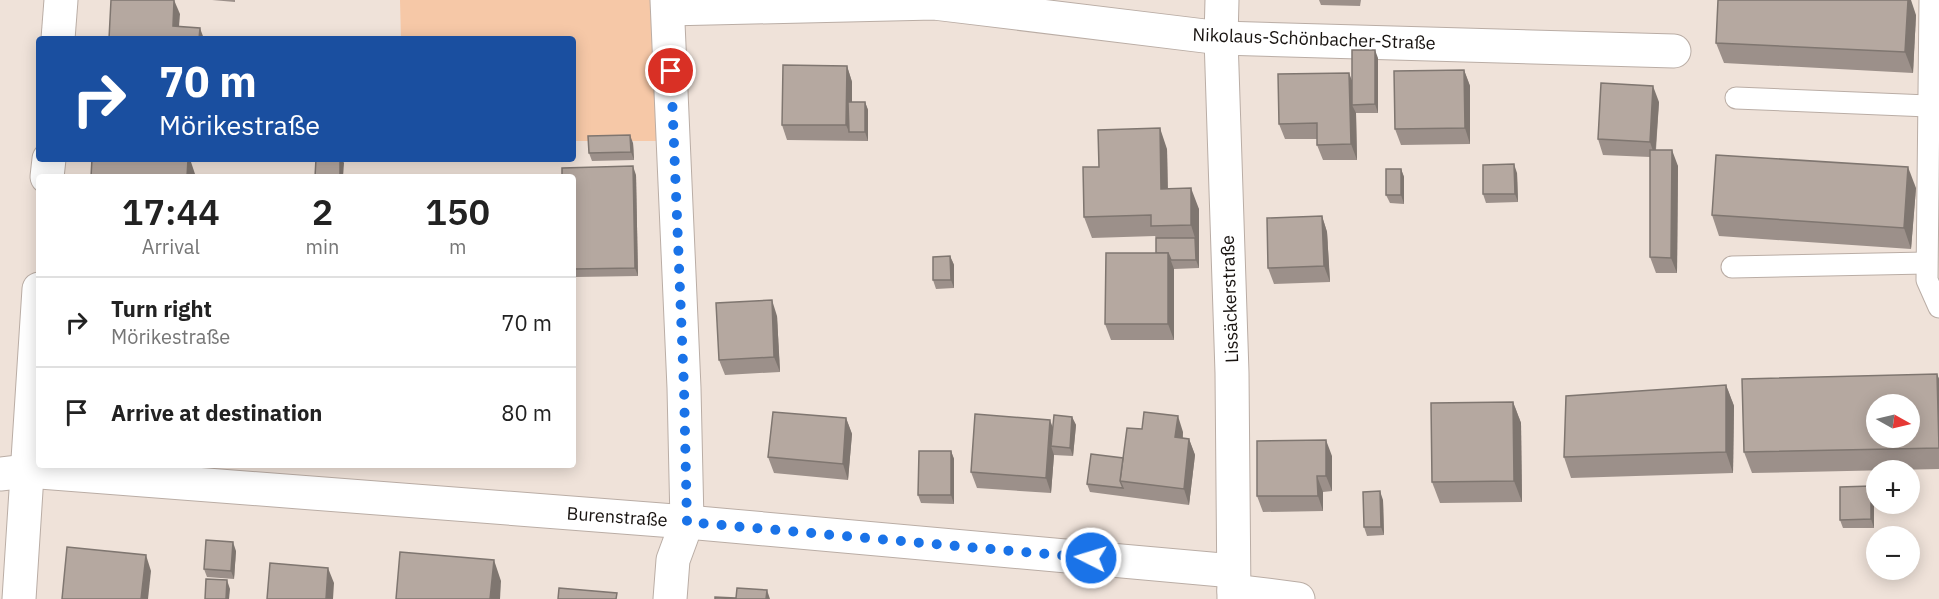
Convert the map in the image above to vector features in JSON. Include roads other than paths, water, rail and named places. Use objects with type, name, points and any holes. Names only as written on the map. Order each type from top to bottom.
[{"type":"street","points":[[58,36],[61,0]]},
{"type":"street","name":"Lissäckerstraße","points":[[1222,0],[1221,38],[1232,373],[1234,587]]},
{"type":"street","name":"Nikolaus-Schönbacher-Straße","points":[[668,4],[934,3],[1221,38],[1674,51]]},
{"type":"street","points":[[668,4],[684,388],[687,522],[673,560],[670,599]]},
{"type":"street","points":[[19,599],[13,472],[36,310]]},
{"type":"street","name":"Burenstraße","points":[[13,472],[687,522],[1234,587],[1298,599]]},
{"type":"lane","points":[[1930,0],[1927,272],[1939,307]]},
{"type":"lane","points":[[1736,98],[1928,106]]},
{"type":"lane","points":[[1731,267],[1927,272]]}]
